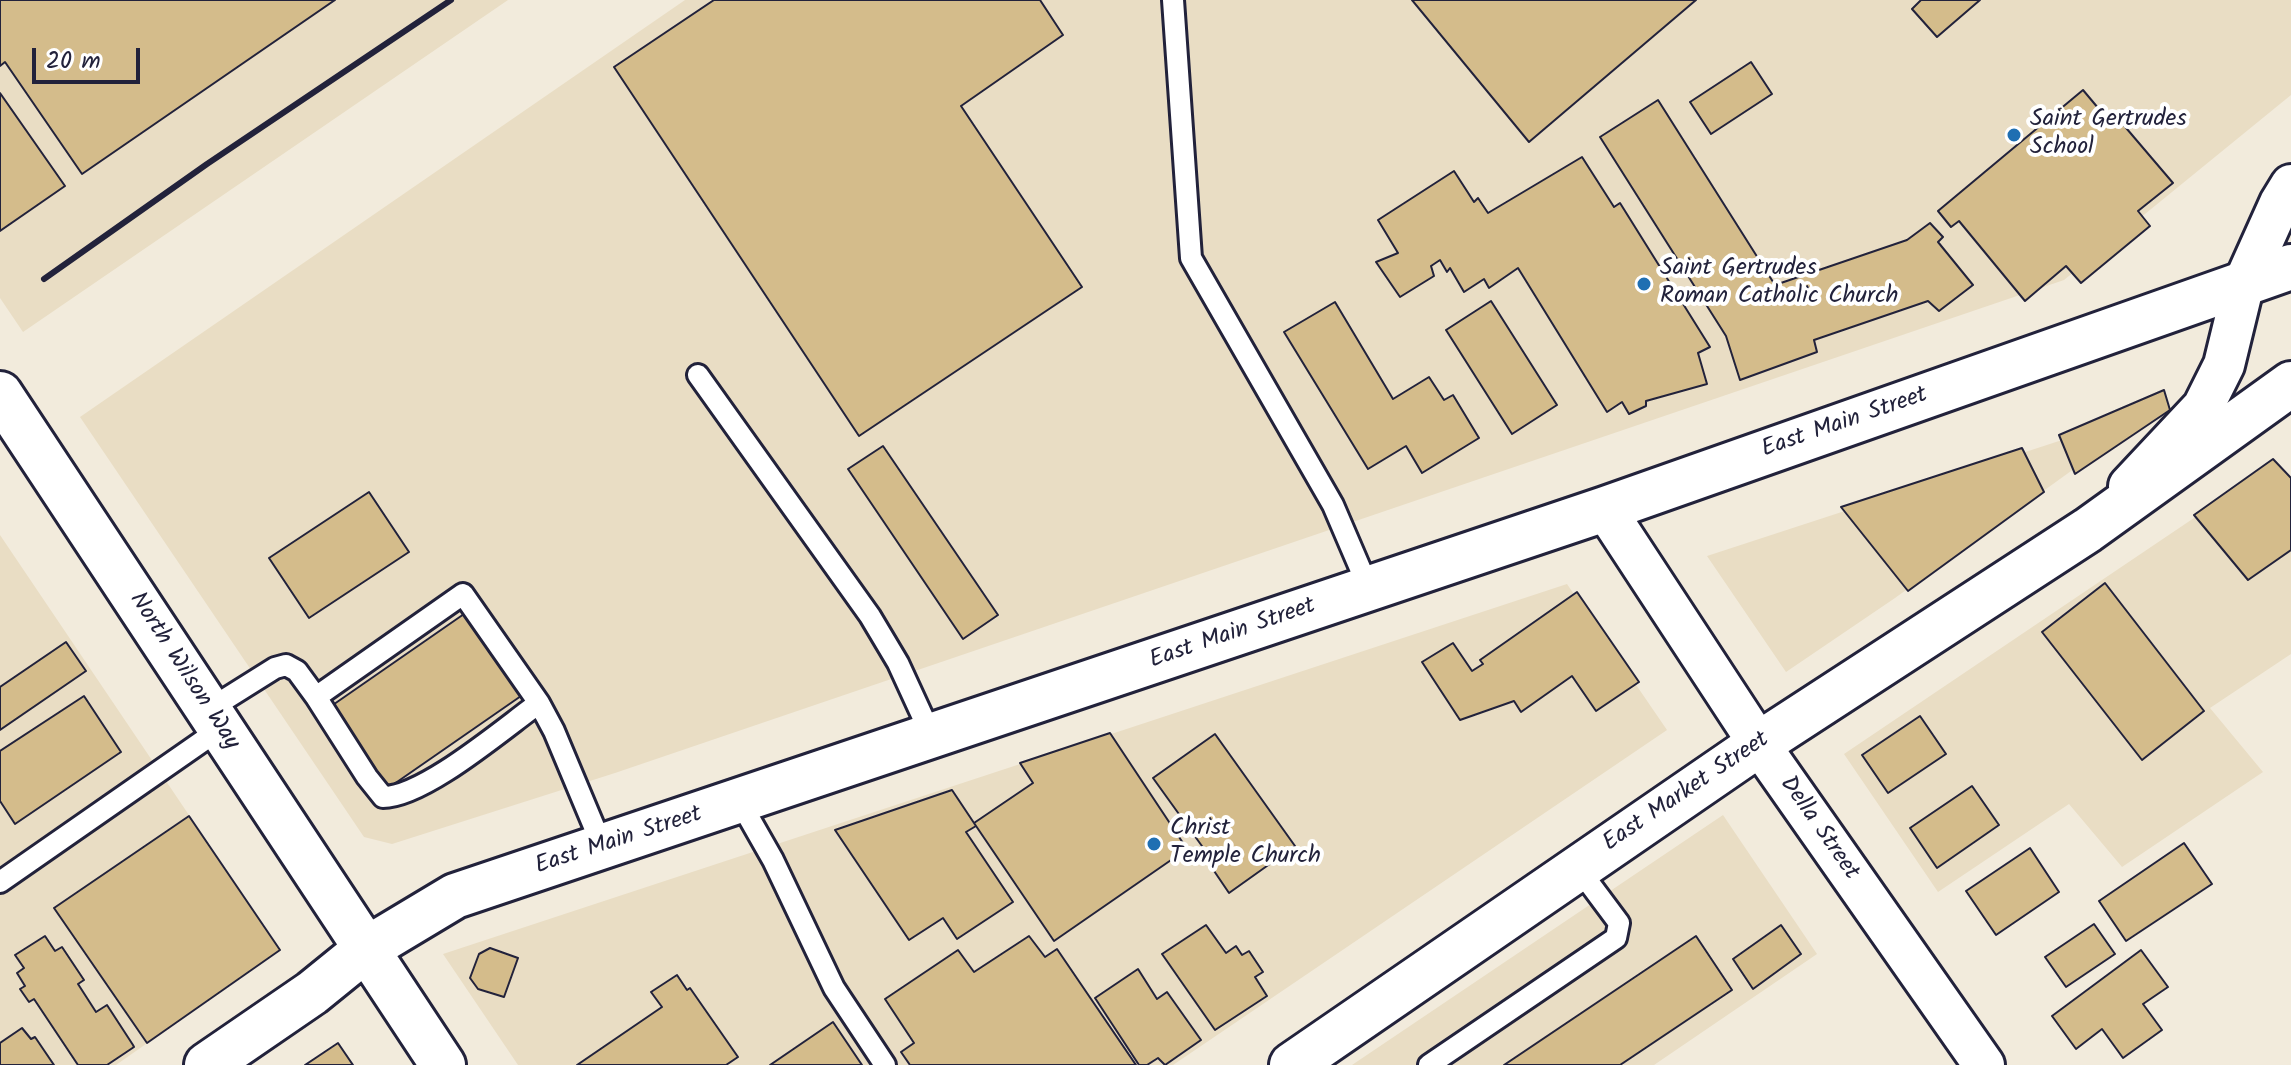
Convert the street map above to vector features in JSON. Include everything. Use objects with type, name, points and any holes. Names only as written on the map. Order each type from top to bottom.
[{"type":"main road","name":"East Main Street","points":[[207,1065],[312,993],[365,950],[455,896],[1605,509],[2291,267]]},
{"type":"main road","name":"North Wilson Way","points":[[0,394],[16,454],[214,720],[443,1065]]},
{"type":"main road","name":"East Market Street","points":[[1292,1065],[1759,744],[2286,397]]},
{"type":"street","name":"East Market Street","points":[[2088,530],[2203,407],[2224,365],[2244,283],[2291,185]]},
{"type":"street","name":"Della Street","points":[[1605,509],[1759,744],[1984,1065]]},
{"type":"lane","points":[[1173,0],[1191,258],[1333,505],[1369,589]]},
{"type":"lane","points":[[698,375],[870,616],[898,663],[932,737]]},
{"type":"lane","points":[[316,697],[349,683],[429,628],[463,594],[539,703],[554,731],[603,848]]},
{"type":"lane","points":[[0,882],[214,720],[275,668],[286,665],[297,671],[383,797],[395,797],[496,723],[539,703]]},
{"type":"lane","points":[[740,802],[773,860],[834,988],[885,1065]]},
{"type":"lane","points":[[1429,1065],[1616,938],[1619,923],[1578,868]]},
{"type":"shaded area","points":[[0,0],[508,0],[23,332],[0,298]]},
{"type":"shaded area","points":[[685,0],[2291,0],[2291,95],[2064,280],[615,773],[392,844],[364,837],[80,417]]},
{"type":"shaded area","points":[[2157,409],[1895,598],[1786,672],[1707,556]]},
{"type":"shaded area","points":[[2277,462],[2291,479],[2291,654],[2210,708],[2263,772],[2122,867],[2069,804],[1938,892],[1844,754]]},
{"type":"shaded area","points":[[0,535],[280,950],[116,1065],[0,1065]]},
{"type":"shaded area","points":[[1567,584],[1667,730],[1173,1065],[518,1065],[443,954]]},
{"type":"shaded area","points":[[1723,815],[1817,954],[1654,1065],[1352,1065]]},
{"type":"building","points":[[0,0],[335,0],[82,174],[5,62],[0,66]]},
{"type":"building","points":[[714,0],[1040,0],[1063,35],[961,106],[1082,287],[859,436],[614,67]]},
{"type":"building","points":[[1412,0],[1696,0],[1529,142]]},
{"type":"building","points":[[1921,0],[1980,0],[1937,37],[1912,9]]},
{"type":"building","points":[[1751,62],[1772,94],[1711,134],[1690,102]]},
{"type":"building","points":[[2083,90],[2114,127],[2121,122],[2173,183],[2138,211],[2150,226],[2081,283],[2066,266],[2025,301],[1959,221],[1951,227],[1938,211]]},
{"type":"building","points":[[0,93],[65,186],[0,231]]},
{"type":"building","points":[[1658,100],[1775,285],[1907,240],[1930,223],[1943,237],[1938,242],[1973,285],[1939,311],[1928,301],[1814,340],[1817,352],[1740,380],[1726,336],[1600,137]]},
{"type":"building","points":[[1582,157],[1614,207],[1620,203],[1710,347],[1698,353],[1707,384],[1646,401],[1646,406],[1629,414],[1622,402],[1607,412],[1518,268],[1489,288],[1484,279],[1464,292],[1450,268],[1447,272],[1440,260],[1431,266],[1434,276],[1400,297],[1376,262],[1398,253],[1378,220],[1454,171],[1474,202],[1478,198],[1488,213]]},
{"type":"building","points":[[1491,301],[1557,405],[1512,434],[1446,330]]},
{"type":"building","points":[[1335,302],[1393,399],[1429,377],[1444,400],[1453,395],[1479,438],[1422,473],[1406,446],[1368,469],[1284,332]]},
{"type":"building","points":[[2164,390],[2170,410],[2075,474],[2059,435]]},
{"type":"building","points":[[883,446],[998,615],[963,639],[848,469]]},
{"type":"building","points":[[2022,448],[2044,492],[1908,591],[1841,507]]},
{"type":"building","points":[[2273,459],[2291,478],[2291,550],[2248,580],[2194,515]]},
{"type":"building","points":[[369,492],[409,552],[309,618],[269,558]]},
{"type":"building","points":[[2105,583],[2204,711],[2142,760],[2042,632]]},
{"type":"building","points":[[1577,592],[1639,682],[1596,711],[1572,676],[1521,712],[1514,701],[1460,720],[1422,662],[1453,643],[1472,671],[1483,664],[1480,660]]},
{"type":"building","points":[[464,614],[521,696],[384,791],[327,709]]},
{"type":"building","points":[[66,642],[86,671],[0,730],[0,687]]},
{"type":"building","points":[[84,696],[121,752],[15,824],[0,801],[0,751]]},
{"type":"building","points":[[1920,716],[1946,754],[1888,793],[1862,755]]},
{"type":"building","points":[[1110,733],[1187,849],[1054,941],[974,823],[1033,783],[1020,763]]},
{"type":"building","points":[[1215,734],[1295,846],[1229,893],[1208,862],[1212,860],[1153,778]]},
{"type":"building","points":[[1972,786],[1999,825],[1937,868],[1910,828]]},
{"type":"building","points":[[952,790],[976,826],[966,832],[1013,902],[957,939],[943,918],[909,940],[835,830]]},
{"type":"building","points":[[189,816],[280,950],[147,1043],[54,908]]},
{"type":"building","points":[[2184,843],[2212,884],[2126,941],[2099,901]]},
{"type":"building","points":[[2030,848],[2059,892],[1996,935],[1966,891]]},
{"type":"building","points":[[2094,924],[2115,954],[2066,987],[2045,957]]},
{"type":"building","points":[[1206,925],[1226,953],[1236,946],[1242,955],[1249,951],[1263,972],[1255,977],[1267,996],[1215,1030],[1162,954]]},
{"type":"building","points":[[1781,925],[1801,954],[1753,989],[1733,959]]},
{"type":"building","points":[[45,936],[55,951],[62,947],[84,980],[78,984],[96,1012],[107,1005],[134,1047],[107,1065],[78,1065],[34,999],[29,1002],[20,989],[25,986],[17,973],[24,968],[15,955]]},
{"type":"building","points":[[1029,936],[1045,957],[1057,949],[1136,1065],[910,1065],[901,1052],[914,1043],[885,999],[958,950],[974,972]]},
{"type":"building","points":[[1696,936],[1732,990],[1620,1065],[1504,1065]]},
{"type":"building","points":[[490,948],[518,958],[504,997],[478,989],[470,978],[479,954]]},
{"type":"building","points":[[2141,950],[2168,987],[2143,1004],[2162,1030],[2123,1058],[2102,1029],[2076,1049],[2052,1016]]},
{"type":"building","points":[[1138,969],[1157,999],[1167,992],[1201,1040],[1165,1065],[1158,1058],[1147,1065],[1139,1065],[1095,998]]},
{"type":"building","points":[[677,975],[687,990],[690,988],[738,1057],[726,1065],[577,1065],[662,1007],[651,992]]},
{"type":"building","points":[[833,1022],[862,1065],[770,1065]]},
{"type":"building","points":[[22,1028],[31,1039],[35,1037],[54,1065],[0,1065],[0,1043]]},
{"type":"building","points":[[338,1043],[353,1065],[305,1065]]},
{"type":"railway","points":[[44,279],[207,164],[451,0]]},
{"type":"place","name":"Saint Gertrudes School","points":[[2014,135]]},
{"type":"place","name":"Saint Gertrudes Roman Catholic Church","points":[[1644,284]]},
{"type":"place","name":"Christ Temple Church","points":[[1154,844]]}]
